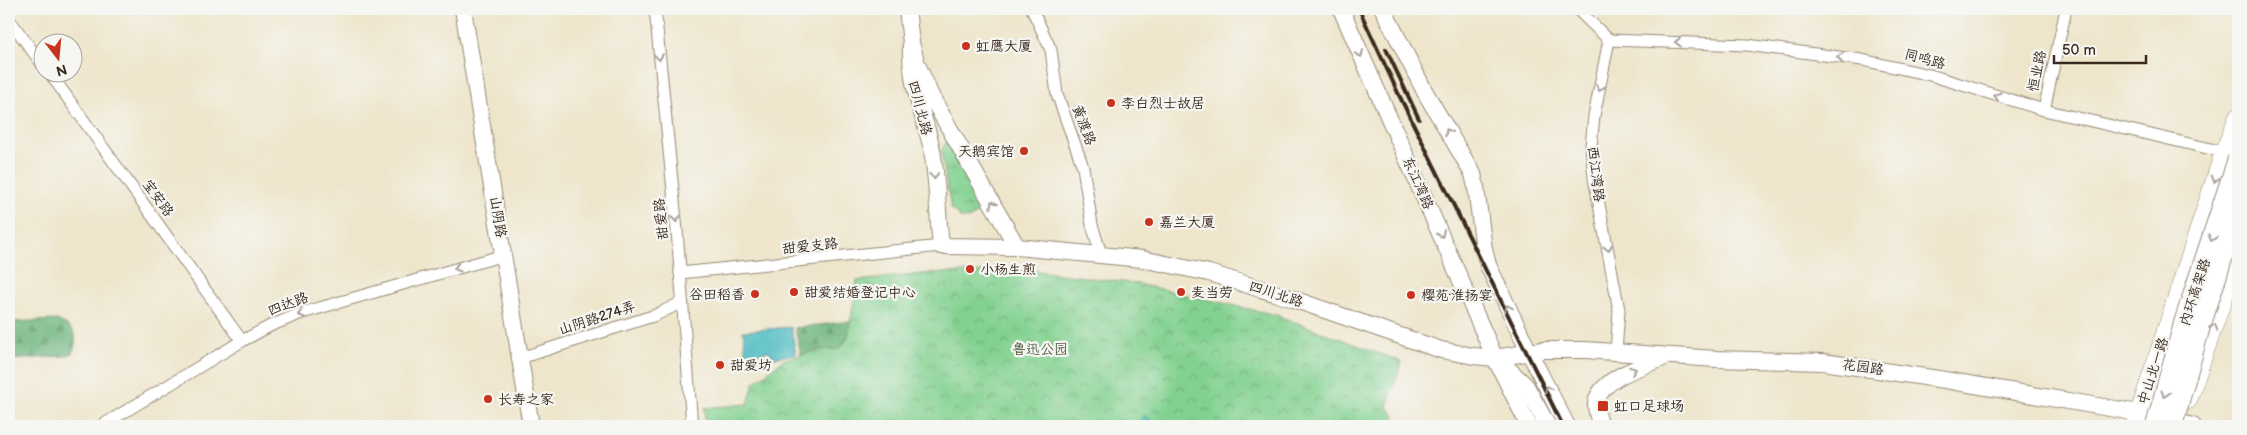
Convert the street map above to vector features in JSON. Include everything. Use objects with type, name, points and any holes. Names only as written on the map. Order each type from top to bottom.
[{"type":"highway","name":"内环高架路","points":[[2156,426],[2231,155]]},
{"type":"highway","name":"内环高架路","points":[[2181,425],[2199,330],[2238,209]]},
{"type":"main road","name":"山阴路","points":[[463,9],[531,426]]},
{"type":"main road","name":"四川北路","points":[[906,9],[911,43],[917,64],[931,96],[954,133],[1017,247]]},
{"type":"main road","name":"东江湾路","points":[[1341,9],[1495,358],[1529,426]]},
{"type":"main road","points":[[1383,9],[1425,92],[1472,174],[1476,187],[1486,258],[1529,352],[1567,426]]},
{"type":"main road","name":"四川北路","points":[[911,43],[910,64],[912,81],[931,147],[941,246],[1017,247],[1142,259],[1209,273],[1287,297],[1441,350],[1495,358],[1529,352]]},
{"type":"main road","name":"中山北一路","points":[[2137,420],[2231,155],[2238,117]]},
{"type":"main road","points":[[931,147],[936,127],[946,127],[954,133]]},
{"type":"main road","points":[[2181,425],[2238,256]]},
{"type":"main road","name":"花园路","points":[[1529,352],[1556,349],[1823,362],[1856,366],[2137,420],[2181,425]]},
{"type":"main road","points":[[1601,426],[1596,403],[1602,391],[1626,372],[1669,356]]},
{"type":"main road","name":"东江湾路","points":[[1495,358],[1512,371],[1526,386],[1548,426]]},
{"type":"street","name":"甜爱路","points":[[655,9],[680,273],[692,426]]},
{"type":"street","name":"黄渡路","points":[[1032,9],[1050,50],[1058,94],[1083,167],[1092,225],[1101,254]]},
{"type":"street","points":[[1577,9],[1610,40]]},
{"type":"street","name":"恒业路","points":[[2044,110],[2066,9]]},
{"type":"street","points":[[9,19],[32,50]]},
{"type":"street","name":"同鸣路","points":[[1610,40],[1747,45],[1862,60],[1930,75],[2044,110],[2231,155]]},
{"type":"street","name":"西江湾路","points":[[1610,40],[1594,116],[1591,146],[1593,170],[1619,310],[1616,352]]},
{"type":"street","name":"宝安路","points":[[56,82],[242,341]]},
{"type":"street","name":"甜爱支路","points":[[680,273],[941,246]]},
{"type":"street","name":"四达路","points":[[101,426],[270,326],[302,313],[504,255]]},
{"type":"street","name":"山阴路274弄","points":[[520,358],[656,315],[682,302]]},
{"type":"green space","points":[[946,142],[951,142],[981,195],[979,209],[975,215],[968,219],[960,218],[951,208],[941,151]]},
{"type":"green space","name":"鲁迅公园","points":[[1038,271],[1138,284],[1276,315],[1402,362],[1387,406],[1394,415],[1397,426],[1155,426],[1151,421],[1133,426],[706,426],[704,408],[748,404],[754,383],[783,360],[819,350],[840,349],[848,337],[857,281],[932,273]]},
{"type":"green space","points":[[57,320],[74,333],[75,342],[72,353],[66,356],[9,360],[9,322]]},
{"type":"green space","points":[[851,321],[848,337],[840,349],[819,350],[801,355],[795,328]]},
{"type":"water","points":[[791,327],[796,354],[773,358],[769,351],[746,356],[743,331]]},
{"type":"water","points":[[1145,415],[1155,426],[1133,426]]},
{"type":"railway","points":[[1359,9],[1399,95],[1563,426]]},
{"type":"railway","points":[[1386,49],[1419,119]]},
{"type":"place","name":"虹鹰大厦","points":[[966,46]]},
{"type":"place","name":"李白烈士故居","points":[[1111,103]]},
{"type":"place","name":"天鹅宾馆","points":[[1024,151]]},
{"type":"place","name":"嘉兰大厦","points":[[1149,222]]},
{"type":"place","name":"小杨生煎","points":[[970,269]]},
{"type":"place","name":"甜爱结婚登记中心","points":[[794,292]]},
{"type":"place","name":"麦当劳","points":[[1181,292]]},
{"type":"place","name":"谷田稻香","points":[[755,294]]},
{"type":"place","name":"樱苑·淮扬宴","points":[[1411,295]]},
{"type":"place","name":"甜爱坊","points":[[720,365]]},
{"type":"place","name":"长寿之家","points":[[488,399]]},
{"type":"place","name":"虹口足球场","points":[[1603,406]]}]
